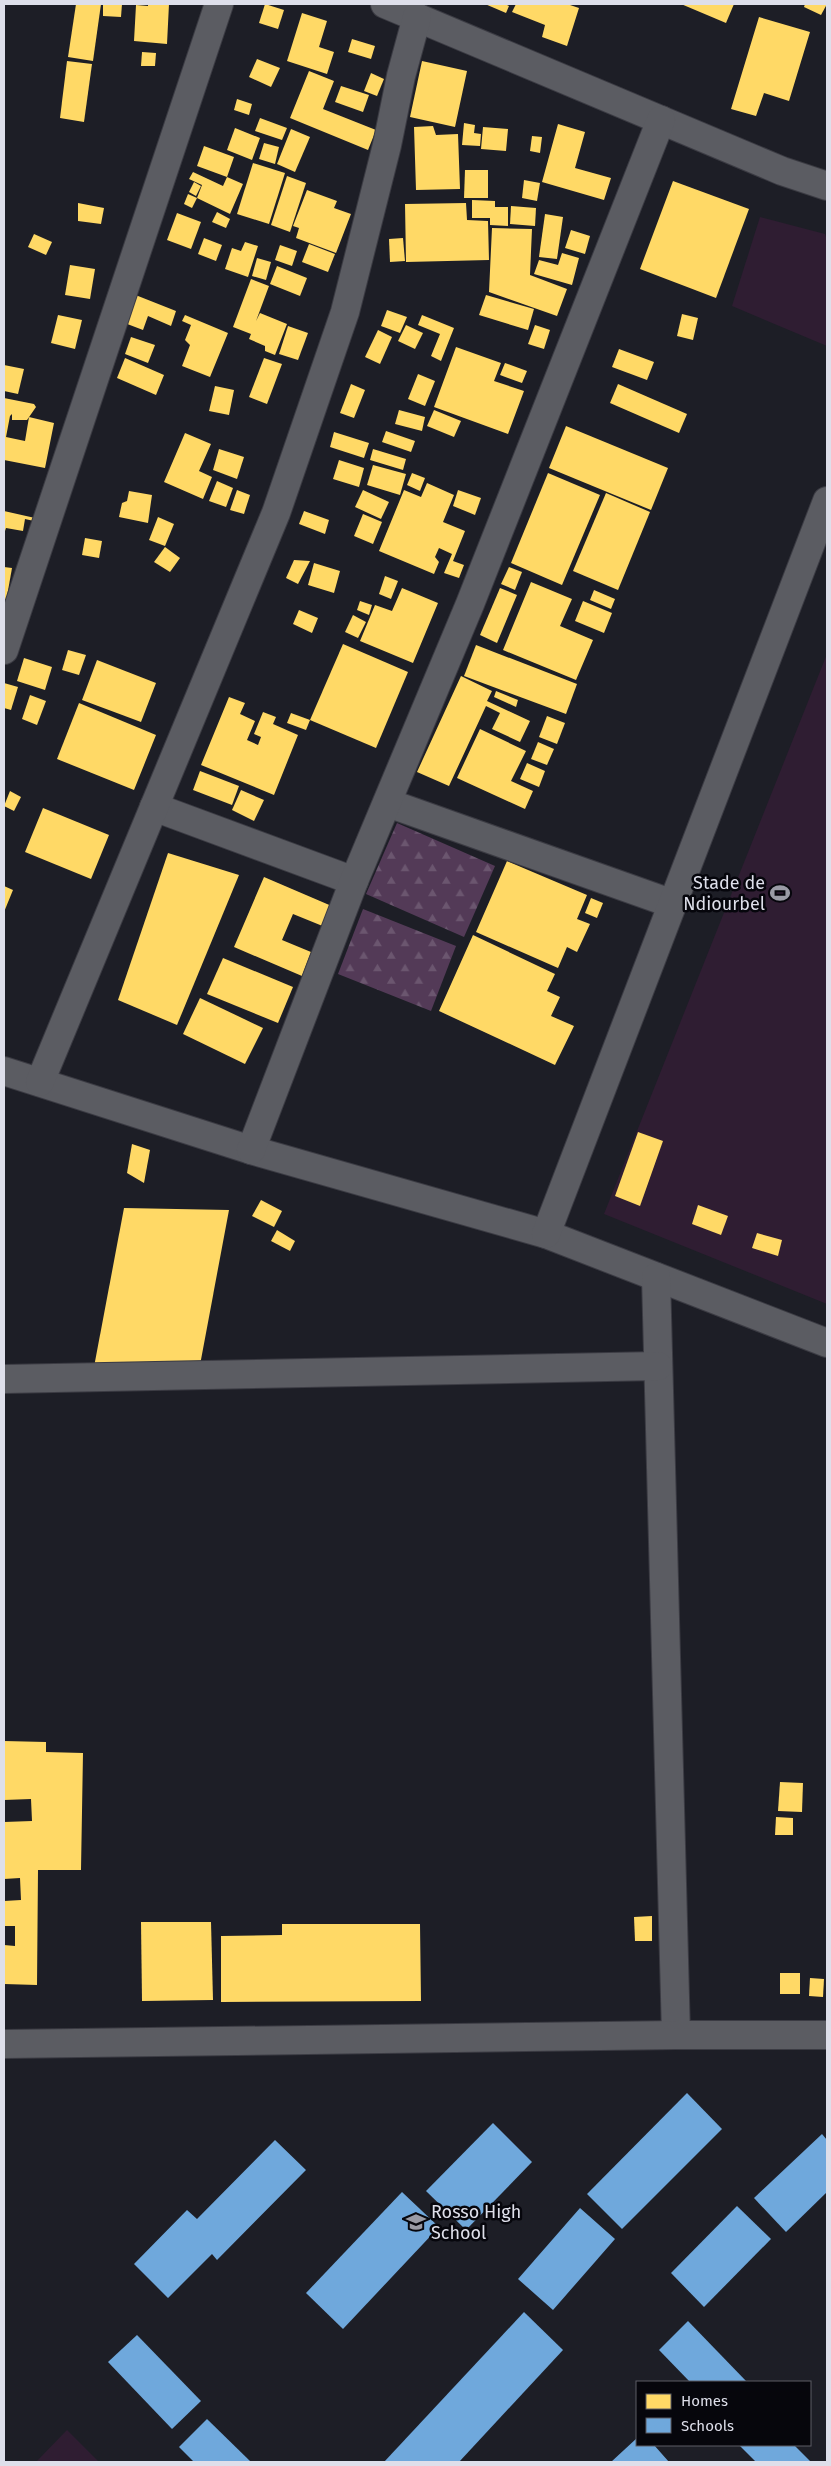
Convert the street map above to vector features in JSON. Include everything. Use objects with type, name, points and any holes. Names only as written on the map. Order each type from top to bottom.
[{"type":"street","points":[[4,650],[219,4]]},
{"type":"street","points":[[385,4],[782,171],[827,186]]},
{"type":"street","points":[[40,1082],[276,514],[345,312],[387,145],[401,76],[417,17]]},
{"type":"street","points":[[250,1150],[354,881],[474,595],[661,120]]},
{"type":"street","points":[[546,1234],[827,502]]},
{"type":"street","points":[[388,803],[674,904]]},
{"type":"street","points":[[154,807],[354,881]]},
{"type":"street","points":[[4,1070],[250,1150],[546,1234],[827,1343]]},
{"type":"street","points":[[656,1277],[676,2035]]},
{"type":"street","points":[[4,1378],[658,1366]]},
{"type":"street","points":[[4,2044],[676,2035],[827,2035]]},
{"type":"shaded area","points":[[760,217],[825,234],[827,240],[827,346],[732,306]]},
{"type":"shaded area","name":"Stade de Ndiourbel","points":[[827,654],[827,1304],[604,1214]]},
{"type":"shaded area","points":[[67,2430],[99,2462],[36,2462]]},
{"type":"green space","points":[[397,823],[495,866],[464,937],[366,894]]},
{"type":"green space","points":[[363,909],[456,946],[431,1011],[338,974]]},
{"type":"building: Homes","points":[[76,4],[101,4],[93,61],[68,57]]},
{"type":"building: Homes","points":[[103,4],[122,4],[121,17],[103,16]]},
{"type":"building: Homes","points":[[148,4],[169,4],[167,44],[134,41],[136,5],[148,6]]},
{"type":"building: Homes","points":[[265,4],[284,10],[278,29],[259,23]]},
{"type":"building: Homes","points":[[485,4],[505,4],[509,6],[506,13]]},
{"type":"building: Homes","points":[[516,4],[567,4],[579,8],[567,46],[542,37],[545,25],[512,12]]},
{"type":"building: Homes","points":[[681,4],[734,4],[726,23]]},
{"type":"building: Homes","points":[[805,4],[827,4],[821,15],[804,7]]},
{"type":"building: Homes","points":[[302,13],[327,21],[319,47],[334,52],[327,74],[287,61]]},
{"type":"building: Homes","points":[[759,17],[810,32],[789,101],[764,93],[756,116],[731,109]]},
{"type":"building: Homes","points":[[352,39],[375,46],[371,59],[348,52]]},
{"type":"building: Homes","points":[[142,52],[156,53],[155,66],[141,66]]},
{"type":"building: Homes","points":[[257,59],[280,68],[271,87],[249,77]]},
{"type":"building: Homes","points":[[67,61],[92,64],[84,122],[60,118]]},
{"type":"building: Homes","points":[[422,61],[467,71],[455,127],[410,117]]},
{"type":"building: Homes","points":[[309,71],[334,81],[323,109],[376,130],[368,150],[290,118]]},
{"type":"building: Homes","points":[[371,73],[384,79],[377,96],[364,91]]},
{"type":"building: Homes","points":[[341,86],[369,95],[363,112],[335,102]]},
{"type":"building: Homes","points":[[237,99],[252,104],[249,115],[234,110]]},
{"type":"building: Homes","points":[[260,118],[287,128],[282,140],[255,131]]},
{"type":"building: Homes","points":[[464,123],[475,125],[474,133],[481,134],[480,146],[462,145]]},
{"type":"building: Homes","points":[[558,124],[585,132],[575,168],[611,178],[604,200],[542,182]]},
{"type":"building: Homes","points":[[433,126],[436,135],[458,134],[460,189],[416,190],[414,127]]},
{"type":"building: Homes","points":[[483,127],[508,129],[506,151],[481,149]]},
{"type":"building: Homes","points":[[235,128],[260,138],[252,160],[227,150]]},
{"type":"building: Homes","points":[[291,129],[310,137],[295,172],[277,164]]},
{"type":"building: Homes","points":[[532,136],[542,137],[540,153],[530,151]]},
{"type":"building: Homes","points":[[264,143],[279,147],[275,164],[259,159]]},
{"type":"building: Homes","points":[[204,146],[234,157],[227,177],[197,166]]},
{"type":"building: Homes","points":[[253,163],[285,173],[269,224],[237,214]]},
{"type":"building: Homes","points":[[465,170],[488,170],[488,198],[464,198]]},
{"type":"building: Homes","points":[[193,172],[223,186],[227,177],[243,184],[230,214],[197,198],[202,185],[189,179]]},
{"type":"building: Homes","points":[[287,176],[306,183],[290,232],[271,225]]},
{"type":"building: Homes","points":[[524,180],[540,183],[537,201],[522,198]]},
{"type":"building: Homes","points":[[673,181],[749,209],[716,298],[640,269]]},
{"type":"building: Homes","points":[[194,182],[201,186],[196,196],[189,192]]},
{"type":"building: Homes","points":[[307,190],[337,201],[334,208],[351,214],[336,253],[296,238],[299,228],[293,226]]},
{"type":"building: Homes","points":[[188,194],[197,198],[192,208],[184,204]]},
{"type":"building: Homes","points":[[472,200],[495,201],[495,207],[508,207],[508,226],[490,225],[490,218],[472,218]]},
{"type":"building: Homes","points":[[78,203],[104,208],[101,224],[78,221]]},
{"type":"building: Homes","points":[[466,203],[467,220],[488,221],[489,260],[406,262],[405,204]]},
{"type":"building: Homes","points":[[511,206],[536,208],[535,226],[510,224]]},
{"type":"building: Homes","points":[[217,212],[230,219],[226,228],[212,222]]},
{"type":"building: Homes","points":[[177,213],[201,222],[191,249],[167,240]]},
{"type":"building: Homes","points":[[545,214],[563,217],[557,259],[539,257]]},
{"type":"building: Homes","points":[[492,228],[532,229],[530,275],[567,289],[557,316],[489,292]]},
{"type":"building: Homes","points":[[571,230],[590,236],[585,254],[565,248]]},
{"type":"building: Homes","points":[[34,234],[52,242],[46,255],[28,247]]},
{"type":"building: Homes","points":[[204,238],[222,245],[216,261],[198,254]]},
{"type":"building: Homes","points":[[403,238],[405,261],[390,262],[389,239]]},
{"type":"building: Homes","points":[[245,242],[258,246],[248,277],[225,269],[232,248],[241,251]]},
{"type":"building: Homes","points":[[309,244],[335,254],[328,272],[302,262]]},
{"type":"building: Homes","points":[[280,245],[297,251],[292,266],[275,260]]},
{"type":"building: Homes","points":[[562,253],[579,258],[572,285],[534,274],[539,260],[558,265]]},
{"type":"building: Homes","points":[[257,258],[271,262],[266,280],[252,276]]},
{"type":"building: Homes","points":[[70,265],[95,269],[90,299],[65,295]]},
{"type":"building: Homes","points":[[277,266],[307,278],[300,296],[270,284]]},
{"type":"building: Homes","points":[[251,279],[269,286],[256,321],[260,313],[287,324],[275,355],[265,351],[265,346],[249,339],[251,334],[233,327]]},
{"type":"building: Homes","points":[[133,294],[176,311],[171,326],[148,316],[143,330],[122,322]]},
{"type":"building: Homes","points":[[486,295],[534,309],[528,330],[479,315]]},
{"type":"building: Homes","points":[[387,310],[407,317],[400,333],[381,326]]},
{"type":"building: Homes","points":[[682,314],[698,318],[693,340],[677,336]]},
{"type":"building: Homes","points":[[58,315],[82,320],[75,349],[51,343]]},
{"type":"building: Homes","points":[[185,315],[228,333],[210,377],[182,366],[190,345],[185,340],[191,325],[182,321]]},
{"type":"building: Homes","points":[[422,315],[454,328],[441,361],[431,356],[440,334],[418,325]]},
{"type":"building: Homes","points":[[406,325],[423,333],[415,349],[398,341]]},
{"type":"building: Homes","points":[[535,325],[550,330],[544,349],[528,344]]},
{"type":"building: Homes","points":[[288,326],[308,333],[298,360],[279,354]]},
{"type":"building: Homes","points":[[378,330],[392,337],[380,364],[365,357]]},
{"type":"building: Homes","points":[[131,337],[155,345],[148,363],[125,354]]},
{"type":"building: Homes","points":[[456,347],[501,363],[494,381],[524,391],[508,434],[434,407]]},
{"type":"building: Homes","points":[[619,349],[654,362],[647,380],[612,367]]},
{"type":"building: Homes","points":[[125,358],[164,375],[156,395],[117,378]]},
{"type":"building: Homes","points":[[264,358],[282,364],[267,404],[249,397]]},
{"type":"building: Homes","points":[[505,363],[527,371],[522,383],[500,375]]},
{"type":"building: Homes","points":[[4,365],[24,369],[18,394],[4,391]]},
{"type":"building: Homes","points":[[418,374],[435,381],[425,406],[408,399]]},
{"type":"building: Homes","points":[[351,384],[365,390],[354,418],[340,413]]},
{"type":"building: Homes","points":[[618,384],[687,414],[679,433],[610,403]]},
{"type":"building: Homes","points":[[215,386],[234,390],[229,415],[209,411]]},
{"type":"building: Homes","points":[[4,398],[34,404],[36,407],[29,417],[54,423],[45,468],[4,460]],"holes":[[[12,414],[12,420],[27,420],[29,417],[25,441],[6,437]]]},
{"type":"building: Homes","points":[[399,410],[425,417],[422,431],[395,424]]},
{"type":"building: Homes","points":[[434,410],[461,421],[454,437],[427,426]]},
{"type":"building: Homes","points":[[566,426],[668,468],[651,510],[549,468]]},
{"type":"building: Homes","points":[[386,431],[415,441],[411,452],[382,442]]},
{"type":"building: Homes","points":[[334,432],[369,443],[364,458],[330,447]]},
{"type":"building: Homes","points":[[185,433],[211,444],[199,471],[212,477],[203,499],[164,482]]},
{"type":"building: Homes","points":[[219,449],[244,457],[237,479],[213,470]]},
{"type":"building: Homes","points":[[373,449],[406,459],[403,470],[370,460]]},
{"type":"building: Homes","points":[[339,460],[364,468],[359,487],[333,479]]},
{"type":"building: Homes","points":[[373,465],[406,474],[400,495],[367,485]]},
{"type":"building: Homes","points":[[412,473],[425,478],[420,491],[407,485]]},
{"type":"building: Homes","points":[[548,473],[600,495],[562,585],[511,563]]},
{"type":"building: Homes","points":[[217,481],[233,488],[226,507],[209,501]]},
{"type":"building: Homes","points":[[427,483],[454,495],[443,522],[465,531],[453,561],[464,565],[459,578],[444,573],[452,554],[439,548],[435,557],[439,562],[434,574],[379,551],[404,490],[421,497]]},
{"type":"building: Homes","points":[[237,490],[250,495],[244,514],[230,510]]},
{"type":"building: Homes","points":[[363,490],[389,502],[381,519],[355,507]]},
{"type":"building: Homes","points":[[458,490],[481,498],[475,515],[453,506]]},
{"type":"building: Homes","points":[[129,491],[152,495],[148,523],[119,517],[122,503],[127,501]]},
{"type":"building: Homes","points":[[606,493],[650,512],[618,590],[573,571]]},
{"type":"building: Homes","points":[[4,511],[35,518],[34,521],[25,519],[23,531],[6,528],[4,534]]},
{"type":"building: Homes","points":[[304,511],[329,520],[325,534],[299,524]]},
{"type":"building: Homes","points":[[363,514],[382,522],[373,544],[354,536]]},
{"type":"building: Homes","points":[[158,517],[174,524],[165,546],[149,540]]},
{"type":"building: Homes","points":[[85,538],[102,541],[99,558],[82,555]]},
{"type":"building: Homes","points":[[165,547],[180,558],[170,572],[154,562]]},
{"type":"building: Homes","points":[[294,560],[310,561],[298,584],[286,578]]},
{"type":"building: Homes","points":[[314,563],[340,571],[334,593],[308,585]]},
{"type":"building: Homes","points":[[4,567],[12,568],[6,602],[4,601]]},
{"type":"building: Homes","points":[[509,567],[522,572],[515,590],[501,584]]},
{"type":"building: Homes","points":[[385,576],[398,581],[391,599],[379,594]]},
{"type":"building: Homes","points":[[531,582],[572,599],[560,626],[593,640],[576,680],[503,650]]},
{"type":"building: Homes","points":[[402,588],[438,603],[413,663],[360,641],[375,605],[392,611]]},
{"type":"building: Homes","points":[[500,588],[517,595],[497,643],[480,635]]},
{"type":"building: Homes","points":[[594,590],[615,599],[611,609],[590,600]]},
{"type":"building: Homes","points":[[360,601],[372,605],[369,615],[357,610]]},
{"type":"building: Homes","points":[[583,601],[612,613],[604,633],[575,621]]},
{"type":"building: Homes","points":[[299,610],[318,618],[312,633],[293,624]]},
{"type":"building: Homes","points":[[353,615],[366,622],[358,638],[345,632]]},
{"type":"building: Homes","points":[[343,644],[408,672],[376,748],[310,720]]},
{"type":"building: Homes","points":[[476,645],[577,684],[566,714],[464,676]]},
{"type":"building: Homes","points":[[68,650],[86,655],[79,675],[62,670]]},
{"type":"building: Homes","points":[[24,658],[52,667],[45,690],[17,681]]},
{"type":"building: Homes","points":[[97,660],[156,683],[141,722],[82,700]]},
{"type":"building: Homes","points":[[461,676],[492,691],[487,701],[530,721],[520,742],[492,729],[500,713],[486,706],[449,786],[417,772]]},
{"type":"building: Homes","points":[[4,683],[18,687],[11,710],[4,708]]},
{"type":"building: Homes","points":[[496,691],[518,700],[516,707],[494,697]]},
{"type":"building: Homes","points":[[30,695],[46,701],[37,725],[22,719]]},
{"type":"building: Homes","points":[[229,697],[245,703],[240,714],[255,721],[247,740],[258,745],[261,737],[254,734],[263,712],[276,717],[273,724],[298,735],[274,795],[201,765]]},
{"type":"building: Homes","points":[[79,703],[156,735],[134,790],[57,759]]},
{"type":"building: Homes","points":[[291,713],[310,720],[306,730],[287,723]]},
{"type":"building: Homes","points":[[547,716],[565,723],[557,744],[539,737]]},
{"type":"building: Homes","points":[[480,729],[526,751],[511,781],[533,791],[525,809],[457,778]]},
{"type":"building: Homes","points":[[538,742],[554,749],[547,765],[531,759]]},
{"type":"building: Homes","points":[[527,763],[545,771],[539,787],[520,779]]},
{"type":"building: Homes","points":[[200,771],[239,786],[232,805],[193,790]]},
{"type":"building: Homes","points":[[241,790],[264,800],[254,821],[232,810]]},
{"type":"building: Homes","points":[[10,791],[21,797],[14,811],[4,806]]},
{"type":"building: Homes","points":[[43,808],[109,835],[91,879],[25,852]]},
{"type":"building: Homes","points":[[168,853],[239,875],[177,1025],[118,1000]]},
{"type":"building: Homes","points":[[507,861],[587,895],[577,919],[590,924],[577,952],[567,947],[558,968],[476,932]]},
{"type":"building: Homes","points":[[264,877],[334,907],[325,927],[293,914],[282,940],[311,952],[302,976],[234,947]]},
{"type":"building: Homes","points":[[4,886],[13,890],[4,912]]},
{"type":"building: Homes","points":[[591,898],[603,903],[597,918],[585,913]]},
{"type":"building: Homes","points":[[473,935],[555,974],[547,991],[560,997],[551,1016],[574,1026],[555,1065],[439,1011]]},
{"type":"building: Homes","points":[[223,958],[293,987],[278,1023],[207,994]]},
{"type":"building: Homes","points":[[200,998],[263,1028],[245,1064],[183,1034]]},
{"type":"building: Homes","points":[[638,1132],[663,1141],[640,1206],[615,1196]]},
{"type":"building: Homes","points":[[132,1144],[150,1150],[144,1183],[127,1173]]},
{"type":"building: Homes","points":[[261,1200],[282,1211],[274,1227],[252,1216]]},
{"type":"building: Homes","points":[[698,1205],[728,1216],[721,1235],[692,1224]]},
{"type":"building: Homes","points":[[124,1208],[229,1210],[200,1365],[94,1367]]},
{"type":"building: Homes","points":[[277,1230],[295,1241],[290,1251],[271,1241]]},
{"type":"building: Homes","points":[[757,1233],[782,1240],[778,1256],[752,1248]]},
{"type":"building: Homes","points":[[4,1741],[46,1742],[46,1752],[83,1753],[81,1870],[38,1870],[37,1985],[4,1984],[4,1945],[15,1946],[15,1926],[4,1926],[4,1901],[21,1900],[20,1878],[4,1879],[4,1822],[32,1821],[31,1799],[4,1800]]},
{"type":"building: Homes","points":[[780,1782],[803,1783],[802,1812],[778,1811]]},
{"type":"building: Homes","points":[[776,1817],[793,1818],[793,1835],[775,1835]]},
{"type":"building: Homes","points":[[652,1916],[652,1941],[635,1941],[634,1917]]},
{"type":"building: Homes","points":[[141,1922],[211,1922],[213,2000],[142,2001]]},
{"type":"building: Homes","points":[[282,1924],[420,1924],[421,2001],[221,2002],[221,1936],[282,1935]]},
{"type":"building: Homes","points":[[780,1973],[800,1973],[800,1994],[780,1994]]},
{"type":"building: Homes","points":[[810,1978],[824,1979],[823,1997],[809,1996]]},
{"type":"building: Schools","points":[[687,2093],[722,2129],[622,2229],[587,2194]]},
{"type":"building: Schools","points":[[493,2123],[532,2162],[466,2230],[426,2191]]},
{"type":"building: Schools","points":[[822,2134],[827,2140],[827,2192],[786,2232],[754,2198]]},
{"type":"building: Schools","points":[[275,2140],[306,2170],[217,2260],[212,2254],[168,2298],[134,2264],[187,2210],[197,2219]]},
{"type":"building: Schools","points":[[402,2192],[439,2227],[343,2329],[306,2293]]},
{"type":"building: Schools","points":[[737,2206],[771,2239],[704,2307],[671,2273]]},
{"type":"building: Schools","points":[[580,2208],[615,2239],[553,2310],[518,2279]]},
{"type":"building: Schools","points":[[524,2312],[563,2350],[459,2462],[384,2462]]},
{"type":"building: Schools","points":[[688,2321],[746,2381],[689,2381],[659,2350]]},
{"type":"building: Schools","points":[[137,2335],[201,2401],[172,2429],[108,2362]]},
{"type":"building: Schools","points":[[207,2419],[251,2462],[194,2462],[179,2447]]},
{"type":"building: Schools","points":[[636,2439],[636,2446],[655,2446],[669,2462],[611,2462]]},
{"type":"building: Schools","points":[[740,2446],[795,2446],[811,2462],[756,2462]]},
{"type":"place","name":"Stade de Ndiourbel","points":[[780,893]]},
{"type":"place","name":"Rosso High School","points":[[416,2222]]}]
